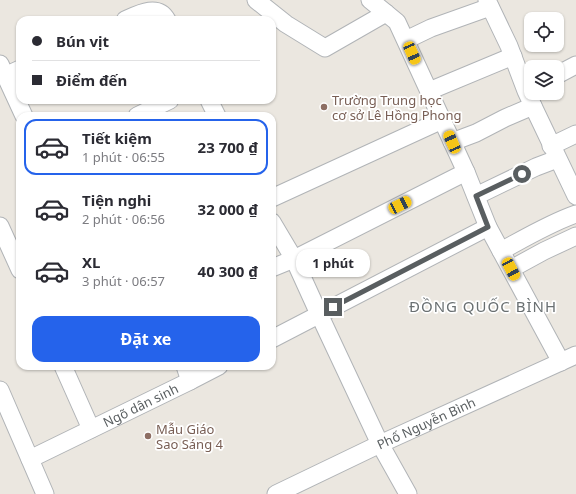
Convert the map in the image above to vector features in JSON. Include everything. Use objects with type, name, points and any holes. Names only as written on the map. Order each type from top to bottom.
[{"type":"street","points":[[256,0],[286,24],[325,48],[386,13]]},
{"type":"street","points":[[370,0],[397,22],[466,172],[488,227],[561,362]]},
{"type":"street","points":[[406,40],[489,4],[510,46],[524,81]]},
{"type":"street","points":[[136,16],[153,11],[159,12],[164,16]]},
{"type":"street","points":[[429,92],[513,56]]},
{"type":"street","points":[[564,71],[576,65]]},
{"type":"street","points":[[8,70],[16,93]]},
{"type":"street","points":[[531,100],[554,153],[573,186]]},
{"type":"street","points":[[145,112],[162,104]]},
{"type":"street","points":[[452,142],[476,133],[533,106]]},
{"type":"street","points":[[276,196],[442,120]]},
{"type":"street","points":[[476,196],[536,168],[576,134]]},
{"type":"street","points":[[276,266],[294,259],[466,172]]},
{"type":"street","points":[[501,251],[547,226],[576,214]]},
{"type":"street","points":[[0,226],[16,262]]},
{"type":"street","points":[[276,337],[488,227]]},
{"type":"street","points":[[276,229],[294,259],[380,444],[408,494]]},
{"type":"street","points":[[511,269],[576,236]]},
{"type":"street","name":"Phố Nguyễn Bình","points":[[276,494],[380,444],[576,355]]},
{"type":"street","name":"Ngõ dân sinh","points":[[65,370],[91,429]]},
{"type":"street","name":"Ngõ dân sinh","points":[[30,459],[91,429],[188,373],[201,370]]},
{"type":"street","points":[[0,390],[45,494]]},
{"type":"place","name":"Trường Trung học cơ sở Lê Hồng Phong","points":[[324,107]]},
{"type":"place","name":"Mẫu Giáo Sao Sáng 4","points":[[148,436]]},
{"type":"district","name":"ĐỒNG QUỐC BÌNH","points":[[483,306]]},
{"type":"route","points":[[333,307],[488,227],[476,196],[522,174]]}]
